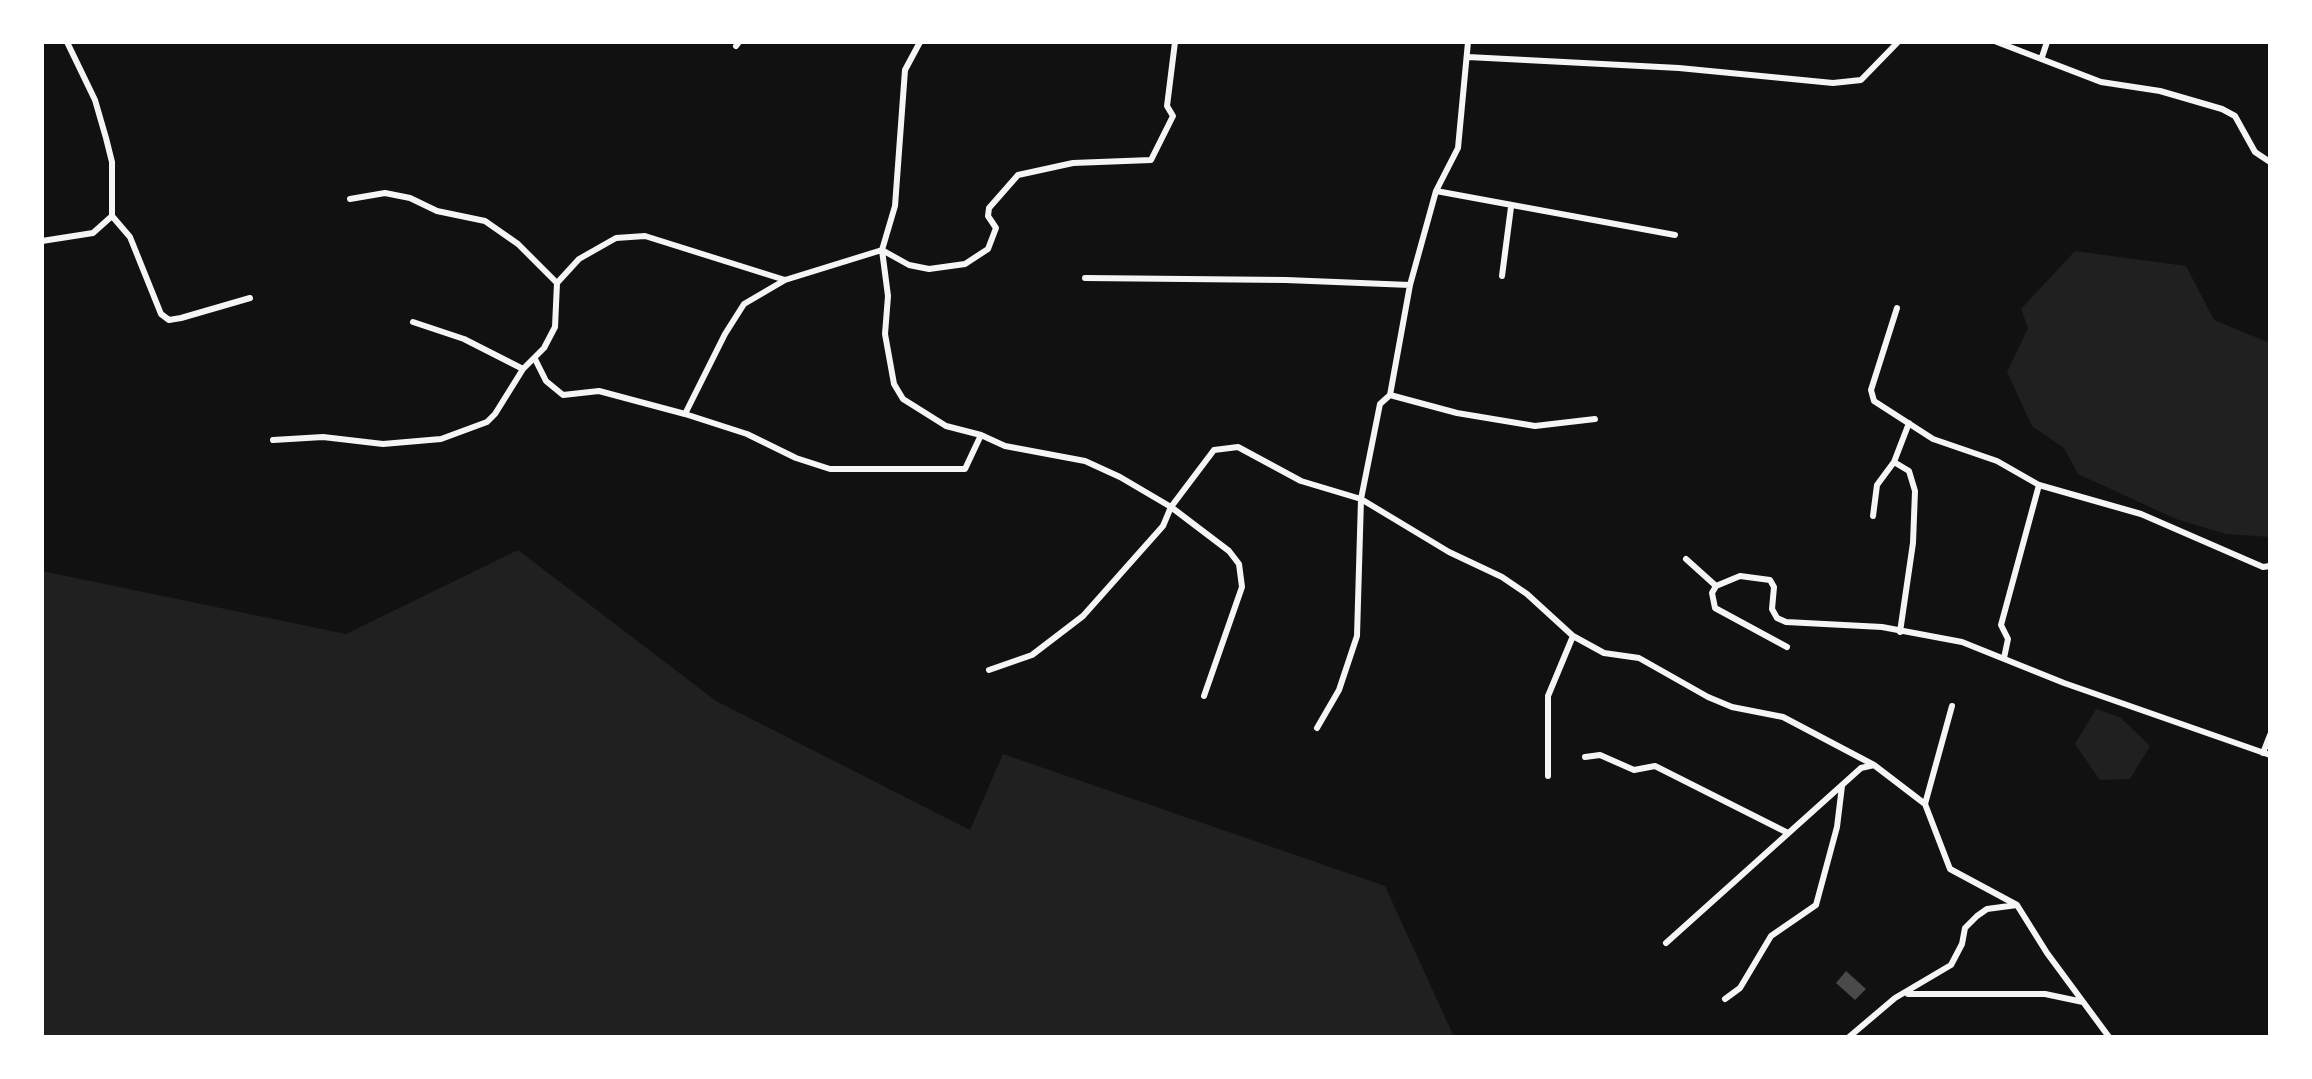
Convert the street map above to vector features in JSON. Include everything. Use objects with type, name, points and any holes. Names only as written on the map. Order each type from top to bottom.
[{"type":"street","points":[[67,42],[95,100],[106,138],[112,162],[112,216],[130,237],[161,314],[169,320],[250,298]]},
{"type":"street","points":[[920,42],[905,70],[895,206],[882,250],[888,296],[885,334],[897,390],[914,407],[946,426],[981,435],[1005,446],[1085,461],[1120,477],[1171,507],[1229,551],[1239,564],[1242,587],[1204,696]]},
{"type":"street","points":[[685,414],[725,334],[744,304],[785,280],[882,250],[909,265],[929,269],[965,264],[988,249],[996,228],[988,216],[989,208],[1018,175],[1073,163],[1151,160],[1173,116],[1167,106],[1175,42]]},
{"type":"street","points":[[1317,728],[1339,690],[1357,636],[1361,499],[1380,404],[1390,395],[1410,285],[1436,191],[1458,148],[1468,42]]},
{"type":"street","points":[[1468,57],[1679,68],[1833,83],[1861,80],[1898,42]]},
{"type":"street","points":[[1997,42],[2101,82],[2160,91],[2222,109],[2235,116],[2255,152],[2270,162]]},
{"type":"street","points":[[2042,57],[2047,42]]},
{"type":"street","points":[[1436,191],[1675,235]]},
{"type":"street","points":[[350,199],[385,193],[410,198],[437,211],[485,221],[518,244],[557,283]]},
{"type":"street","points":[[1502,276],[1511,207]]},
{"type":"street","points":[[42,241],[93,233],[112,216]]},
{"type":"street","points":[[273,440],[323,437],[383,444],[441,439],[487,422],[555,327],[557,283],[579,259],[601,245],[632,235],[785,280]]},
{"type":"street","points":[[1085,278],[1410,285]]},
{"type":"street","points":[[1897,308],[1871,396],[1909,423],[1933,439],[1997,461],[2039,485],[2141,514],[2268,568]]},
{"type":"street","points":[[413,322],[464,339],[523,369]]},
{"type":"street","points":[[535,359],[546,381],[563,395],[579,396],[599,391],[685,414],[747,434],[796,458],[830,469],[965,469],[981,435]]},
{"type":"street","points":[[1390,395],[1457,413],[1535,426],[1595,419]]},
{"type":"street","points":[[1873,516],[1877,485],[1894,462],[1909,423]]},
{"type":"street","points":[[989,670],[1032,655],[1083,616],[1163,526],[1171,507],[1214,450],[1238,447],[1301,481],[1361,499],[1449,552],[1502,577],[1527,594],[1573,636],[1604,653],[1639,658],[1732,707],[1783,717],[1874,765],[1925,804],[1950,869],[2017,905],[2109,1037]]},
{"type":"street","points":[[1894,462],[1909,471],[1915,491],[1913,543],[1900,632]]},
{"type":"street","points":[[2004,658],[2008,639],[2001,625],[2039,485]]},
{"type":"street","points":[[1686,559],[1716,586]]},
{"type":"street","points":[[1787,647],[1715,608],[1712,593],[1716,586],[1740,576],[1758,576],[1770,580],[1774,587],[1772,609],[1777,618],[1786,622],[1900,632],[1962,642],[2267,754],[2270,735]]},
{"type":"street","points":[[1548,776],[1548,696],[1573,636]]},
{"type":"street","points":[[1925,804],[1952,706]]},
{"type":"street","points":[[1585,757],[1600,755],[1634,770],[1655,766],[1788,833]]},
{"type":"street","points":[[1856,755],[1861,768]]},
{"type":"street","points":[[1666,943],[1861,768],[1874,765]]},
{"type":"street","points":[[1725,999],[1740,988],[1771,936],[1816,905],[1837,827],[1842,786]]},
{"type":"street","points":[[1849,1037],[1903,994],[1951,965],[1962,944],[1965,928],[1977,916],[1987,909],[2017,905]]},
{"type":"street","points":[[1903,994],[2045,994],[2083,1002]]},
{"type":"shaded area","points":[[2075,251],[2186,266],[2214,320],[2270,343],[2270,537],[2226,534],[2176,519],[2078,474],[2064,448],[2032,426],[2007,372],[2028,328],[2021,309]]},
{"type":"shaded area","points":[[518,550],[716,701],[970,830],[1003,754],[1385,886],[1454,1037],[42,1037],[42,571],[346,634]]},
{"type":"shaded area","points":[[2096,709],[2120,717],[2150,746],[2130,779],[2100,780],[2075,744]]},
{"type":"building","points":[[1846,971],[1866,989],[1855,1000],[1836,983]]}]
